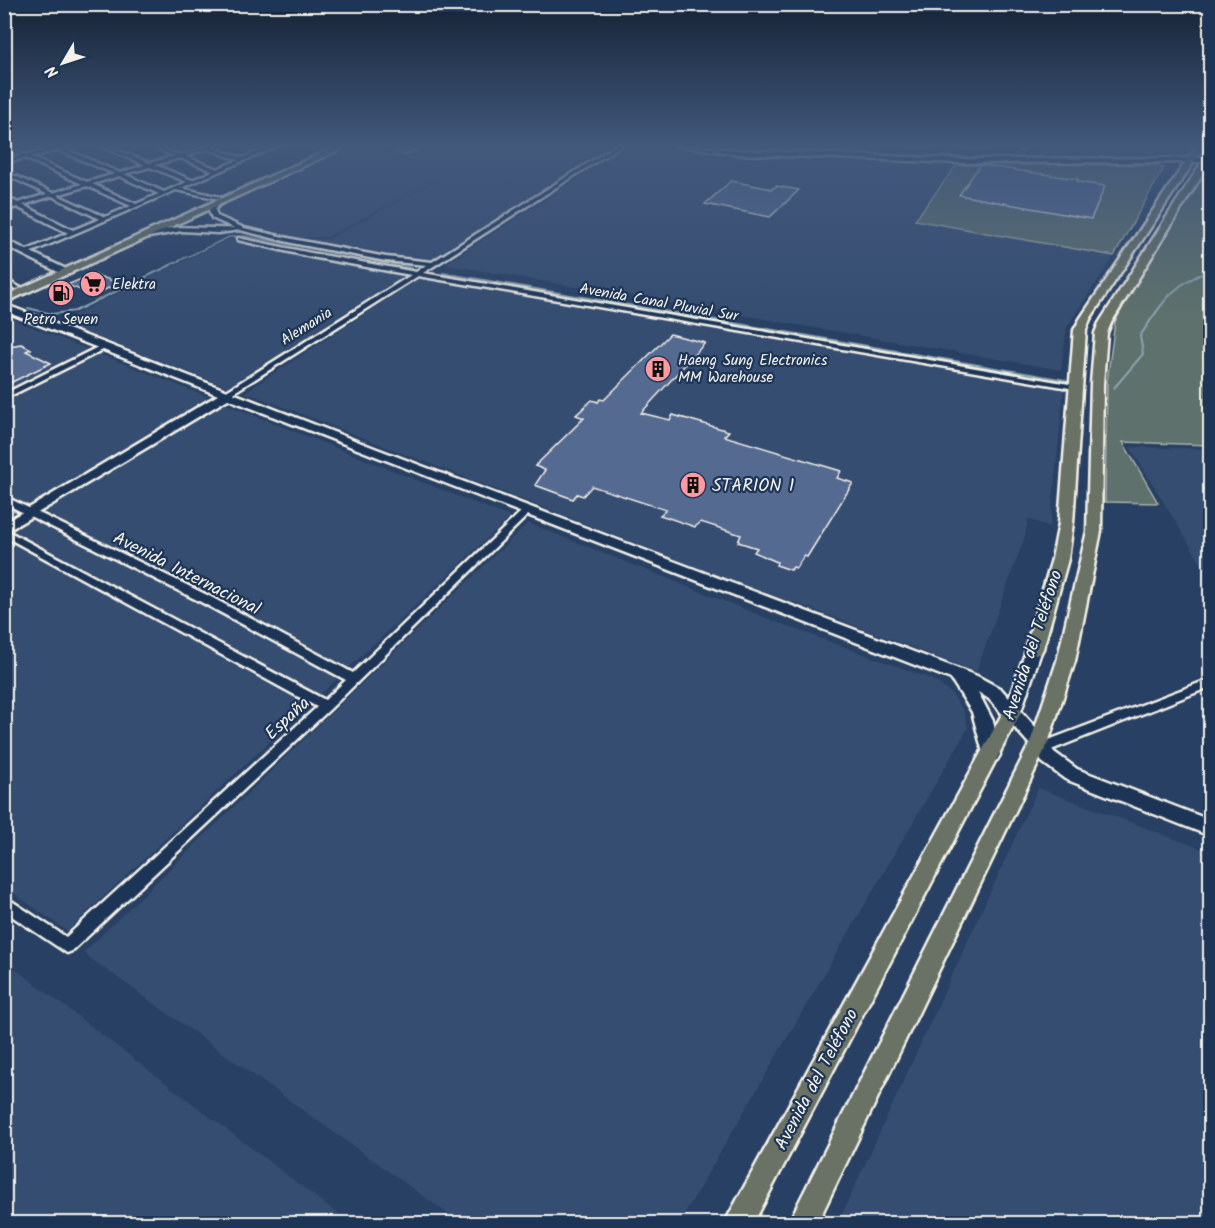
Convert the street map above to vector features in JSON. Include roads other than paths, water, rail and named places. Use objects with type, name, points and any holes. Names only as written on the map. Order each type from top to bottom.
[{"type":"main road","points":[[4,300],[211,202]]},
{"type":"main road","points":[[4,294],[149,235],[212,202]]},
{"type":"main road","name":"Avenida del Teléfono","points":[[738,1224],[1012,712],[1034,648],[1060,559],[1066,523],[1080,330],[1085,319],[1168,202]]},
{"type":"main road","name":"Avenida del Teléfono","points":[[802,1224],[1041,745],[1066,661],[1094,531],[1097,384],[1101,333],[1174,202]]},
{"type":"main road","points":[[4,241],[63,271]]},
{"type":"main road","points":[[4,307],[957,675],[984,687],[1012,712],[1056,764],[1088,783],[1210,828]]},
{"type":"main road","points":[[1075,384],[1097,384]]},
{"type":"main road","name":"Alemania","points":[[4,530],[228,394]]},
{"type":"main road","points":[[957,675],[978,703],[986,720],[991,755]]},
{"type":"street","points":[[12,202],[73,233]]},
{"type":"street","points":[[4,209],[26,202]]},
{"type":"street","points":[[70,202],[105,219]]},
{"type":"street","points":[[128,202],[136,206]]},
{"type":"street","points":[[27,252],[145,202]]},
{"type":"street","points":[[215,202],[212,210],[214,217],[242,229],[386,259],[433,264]]},
{"type":"street","name":"Alemania","points":[[228,394],[530,202]]},
{"type":"street","points":[[149,235],[182,230],[242,229]]},
{"type":"street","name":"Avenida Canal Pluvial Sur","points":[[240,239],[310,255],[418,274],[1075,384]]},
{"type":"street","points":[[4,281],[17,288]]},
{"type":"street","points":[[4,397],[107,346]]},
{"type":"street","name":"Avenida Internacional","points":[[4,498],[205,599],[354,679]]},
{"type":"street","name":"España","points":[[4,902],[67,946],[326,706],[528,510]]},
{"type":"street","points":[[4,530],[326,706]]},
{"type":"street","points":[[1041,745],[1210,683]]},
{"type":"waterway","points":[[168,266],[229,237],[245,236],[402,266]]},
{"type":"waterway","points":[[28,308],[52,314],[75,311],[171,265]]},
{"type":"waterway","points":[[394,265],[412,268]]},
{"type":"waterway","points":[[1114,388],[1143,354],[1140,336],[1161,305],[1186,282],[1210,271]]},
{"type":"waterway","points":[[443,273],[1065,380]]},
{"type":"place","name":"Elektra","points":[[93,284]]},
{"type":"place","name":"Petro Seven","points":[[61,293]]},
{"type":"place","name":"Haeng Sung Electronics MM Warehouse","points":[[658,369]]},
{"type":"place","name":"STARION 1","points":[[693,485]]}]
